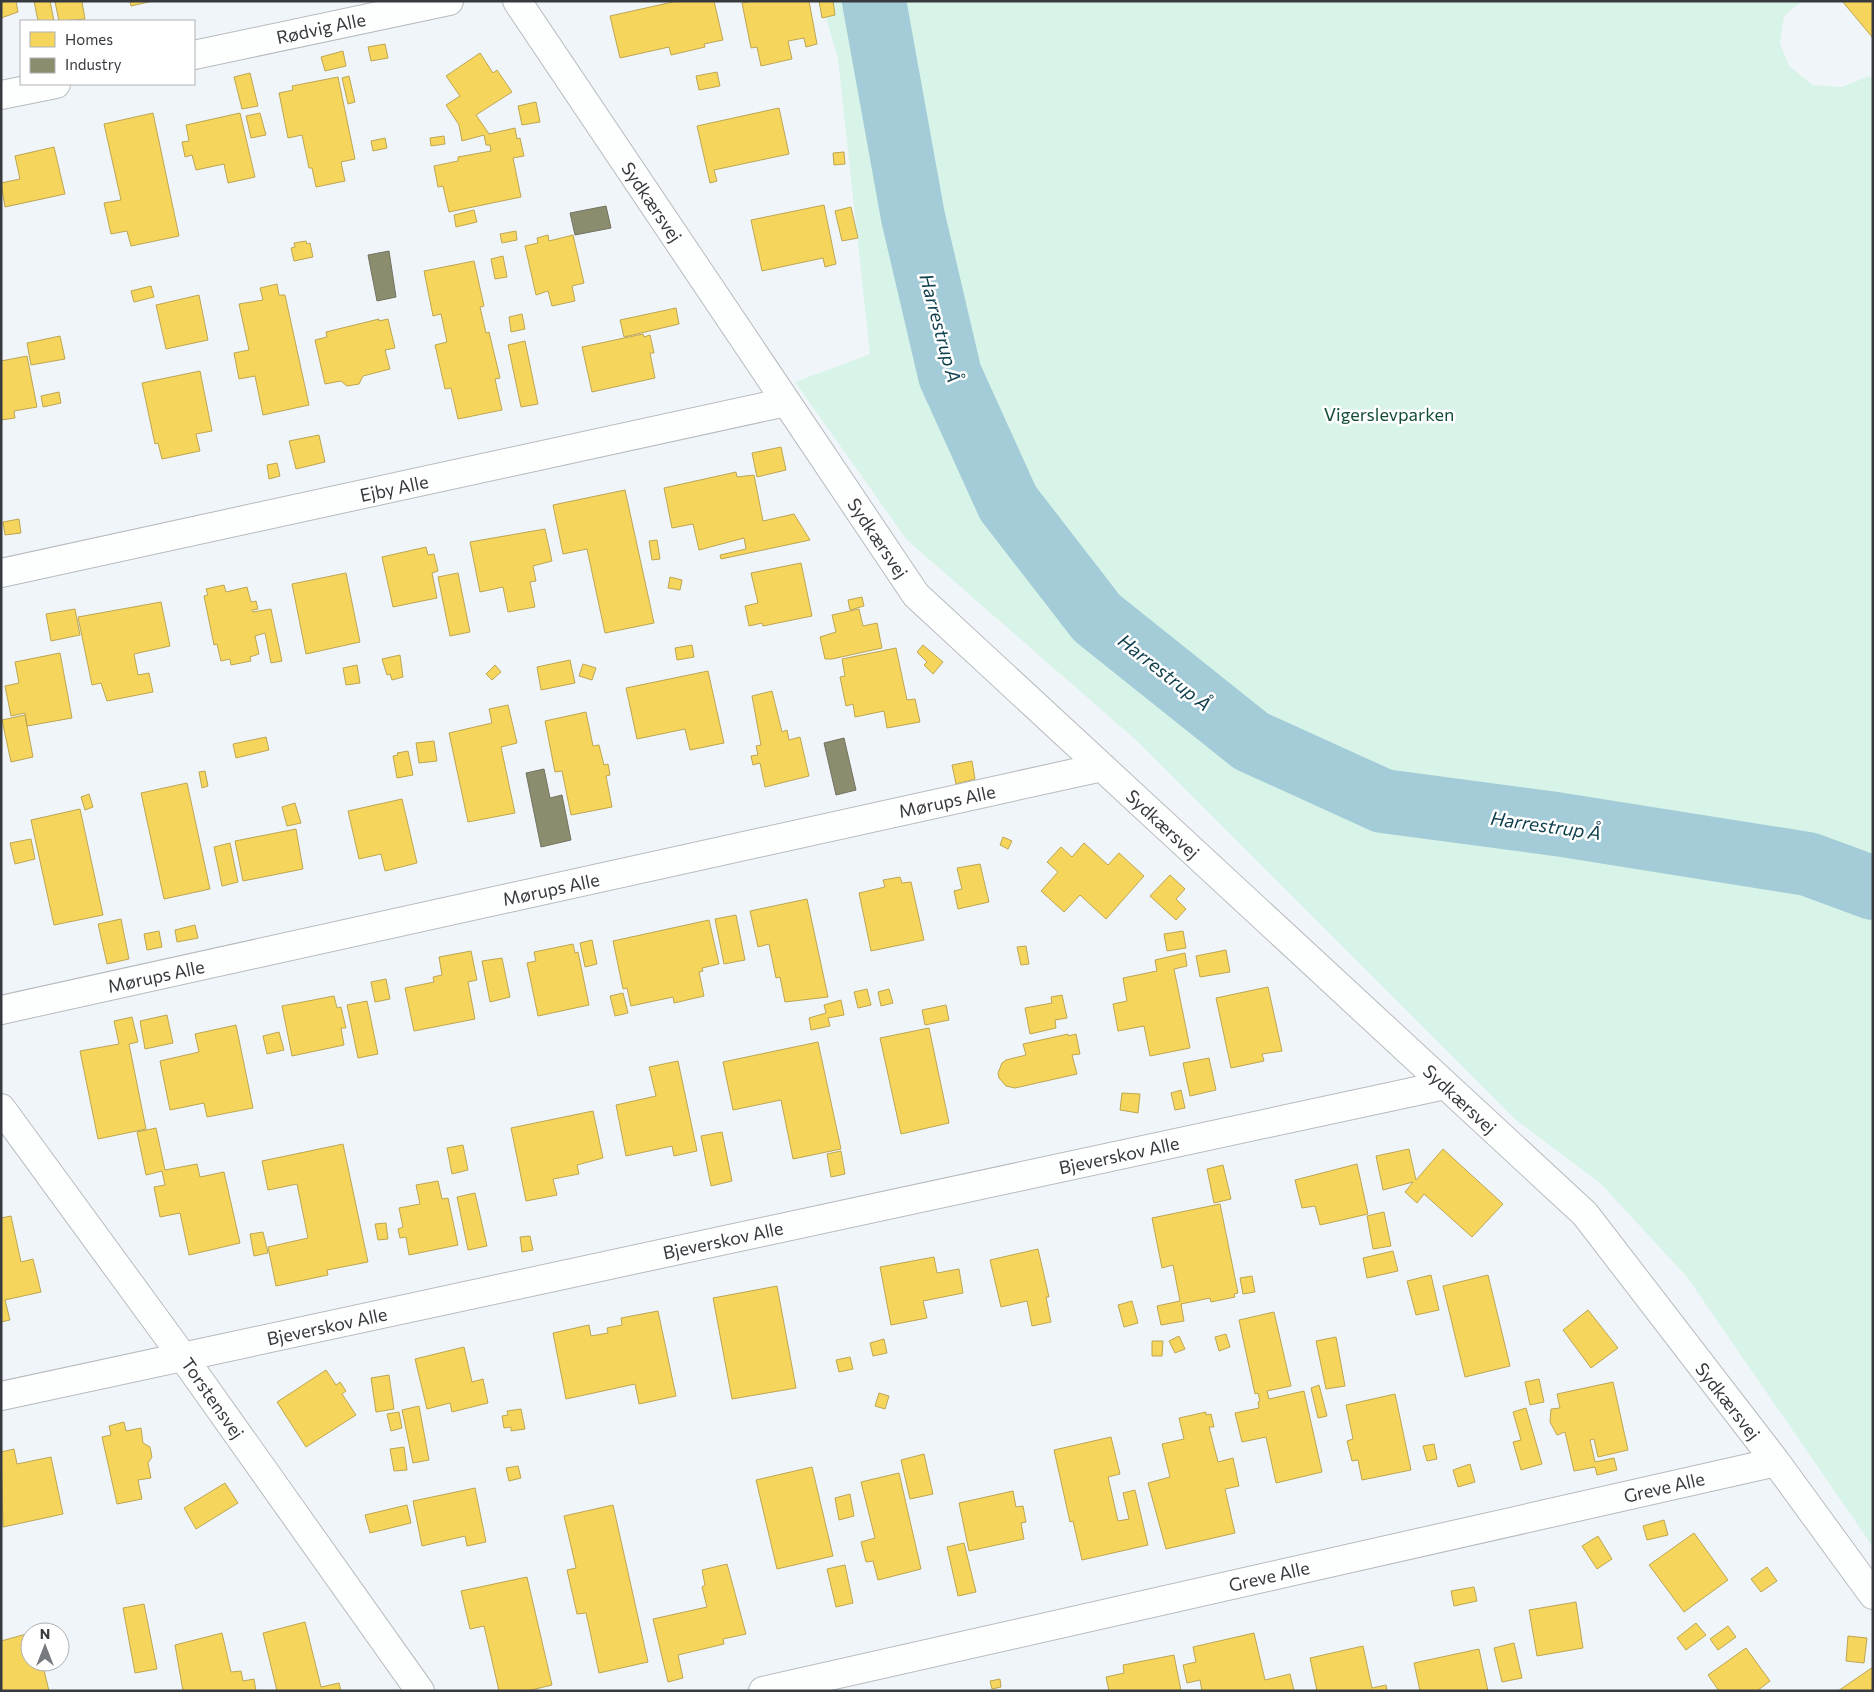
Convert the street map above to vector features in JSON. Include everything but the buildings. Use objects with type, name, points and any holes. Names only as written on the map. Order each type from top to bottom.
[{"type":"street","name":"Rødvig Alle","points":[[195,55],[449,1]]},
{"type":"street","name":"Sydkærsvej","points":[[517,1],[916,595],[1585,1214],[1776,1462],[1873,1595]]},
{"type":"street","points":[[1,95],[51,85]]},
{"type":"street","name":"Ejby Alle","points":[[1,573],[786,402]]},
{"type":"street","name":"Mørups Alle","points":[[1,1010],[1102,767]]},
{"type":"street","name":"Bjeverskov Alle","points":[[1,1396],[1445,1085]]},
{"type":"street","name":"Torstensvej","points":[[1,1108],[183,1357],[420,1691]]},
{"type":"street","name":"Greve Alle","points":[[763,1691],[1776,1462]]},
{"type":"green space","name":"Vigerslevparken","points":[[821,1],[1802,1],[1784,16],[1780,43],[1789,66],[1813,85],[1842,87],[1869,76],[1873,80],[1873,1547],[1687,1277],[1601,1184],[1515,1119],[1136,740],[907,540],[795,382],[870,354],[838,59]]},
{"type":"waterway","name":"Harrestrup Å","points":[[874,1],[913,217],[950,375],[1008,503],[1097,618],[1251,741],[1383,801],[1556,824],[1808,864],[1873,888]]}]
